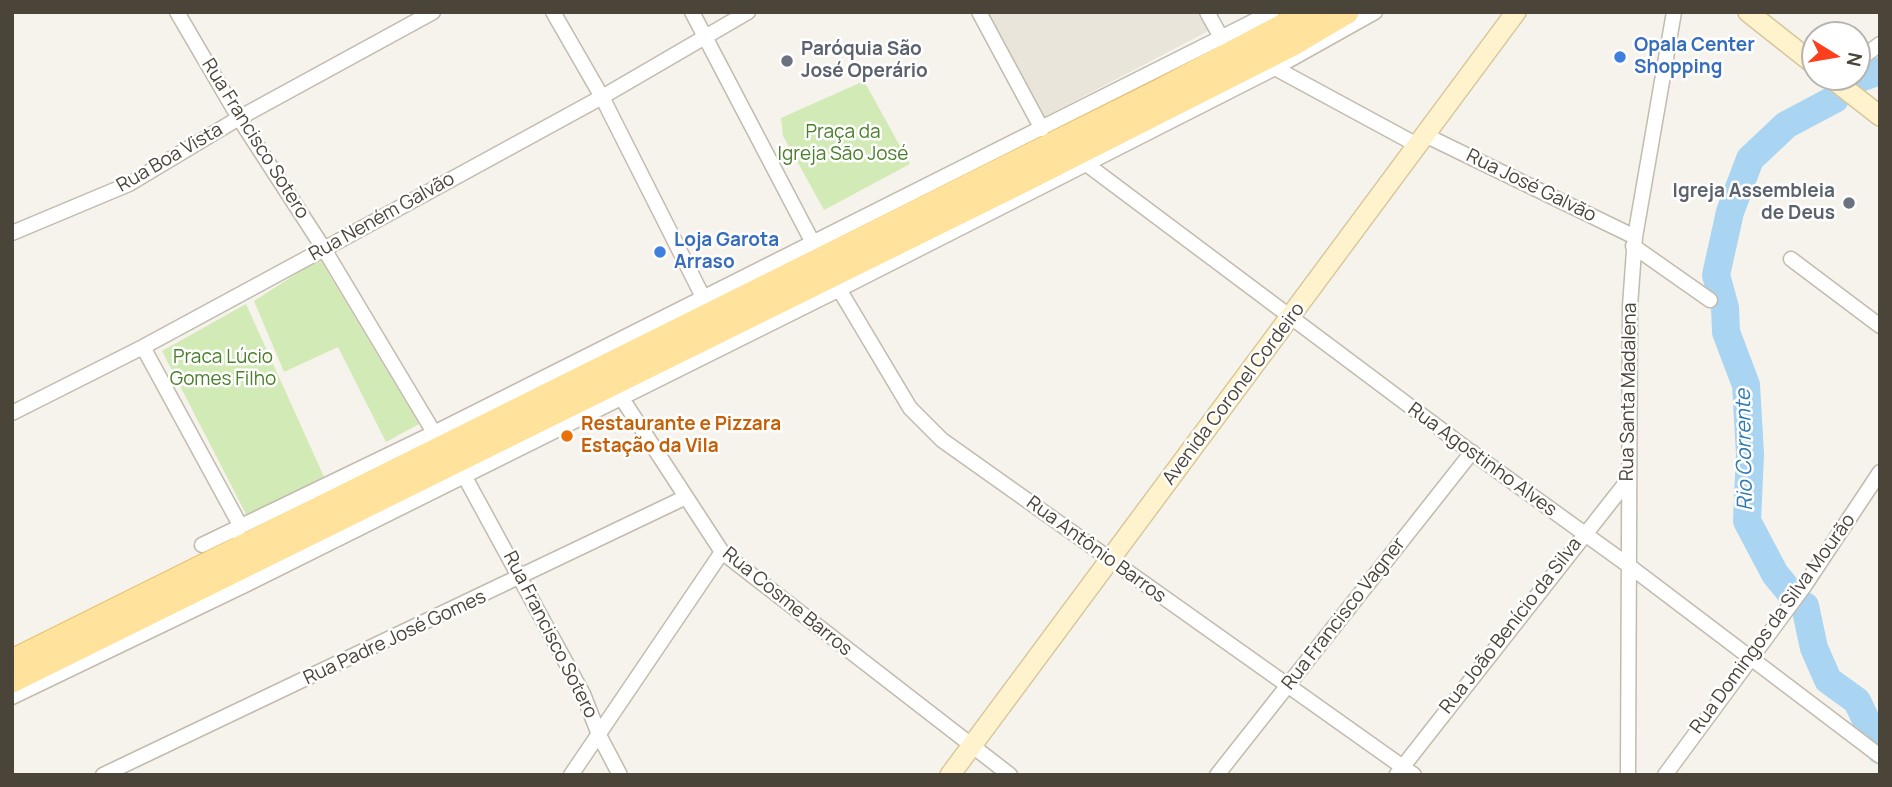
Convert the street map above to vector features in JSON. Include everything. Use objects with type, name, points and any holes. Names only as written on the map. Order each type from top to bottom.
[{"type":"main road","points":[[449,453],[617,391],[700,328],[835,283],[1018,171],[1309,12]]},
{"type":"main road","points":[[12,681],[238,568],[449,453],[1018,171],[1281,50],[1347,12]]},
{"type":"main road","points":[[12,661],[238,568]]},
{"type":"street","name":"Rua Francisco Sotero","points":[[177,12],[239,118],[324,249],[449,453],[521,578],[583,694],[600,737],[620,775]]},
{"type":"street","name":"Rua Boa Vista","points":[[12,233],[129,184],[239,118],[433,12]]},
{"type":"street","points":[[553,12],[602,97],[700,328],[813,243],[1272,12]]},
{"type":"street","points":[[692,12],[813,243]]},
{"type":"street","name":"Rua Neném Galvão","points":[[12,413],[143,347],[324,249],[602,97],[748,12]]},
{"type":"street","points":[[979,12],[1042,129]]},
{"type":"street","points":[[1208,12],[1222,39]]},
{"type":"street","points":[[835,283],[1275,68],[1375,12]]},
{"type":"street","name":"Avenida Coronel Cordeiro","points":[[950,775],[1292,318],[1516,12]]},
{"type":"street","name":"Rua Santa Madalena","points":[[1628,775],[1628,480],[1634,241],[1674,12]]},
{"type":"street","points":[[1748,12],[1801,54]]},
{"type":"street","name":"Rua José Galvão","points":[[1275,68],[1634,241],[1710,300]]},
{"type":"street","points":[[1849,91],[1880,116]]},
{"type":"street","name":"Rua Agostinho Alves","points":[[1085,163],[1582,534],[1628,565],[1880,756]]},
{"type":"street","points":[[1791,259],[1880,326]]},
{"type":"street","name":"Rua Antônio Barros","points":[[835,283],[910,408],[942,440],[1404,772]]},
{"type":"street","points":[[143,347],[240,525],[238,568]]},
{"type":"street","name":"Rua Cosme Barros","points":[[617,391],[684,498],[722,552],[1010,775]]},
{"type":"street","name":"Rua Francisco Vagner","points":[[1217,775],[1472,452]]},
{"type":"street","points":[[202,545],[240,525],[449,453]]},
{"type":"street","points":[[12,697],[238,568],[449,453]]},
{"type":"street","name":"Rua Domingos da Silva Mourão","points":[[1665,775],[1805,585],[1880,472]]},
{"type":"street","name":"Rua João Benício da Silva","points":[[1404,772],[1582,534],[1628,480]]},
{"type":"street","name":"Rua Padre José Gomes","points":[[103,775],[684,498]]},
{"type":"street","points":[[571,775],[600,737],[722,552]]},
{"type":"shaded area","points":[[986,12],[1201,12],[1210,30],[1044,117]]},
{"type":"green space","name":"Praça da Igreja São José","points":[[864,81],[910,164],[824,210],[783,136],[781,118]]},
{"type":"green space","points":[[321,261],[419,424],[386,442],[338,347],[284,372],[254,301],[310,265]]},
{"type":"green space","name":"Praca Lúcio Gomes Filho","points":[[246,304],[325,479],[247,516],[162,351]]},
{"type":"waterway","name":"Rio Corrente","points":[[1871,74],[1880,71]]},
{"type":"waterway","name":"Rio Corrente","points":[[1789,591],[1775,574],[1747,521],[1750,454],[1746,385],[1726,332],[1725,308],[1716,275],[1730,212],[1750,159],[1786,125],[1835,99]]},
{"type":"waterway","name":"Rio Corrente","points":[[1805,606],[1814,648],[1828,680],[1857,701],[1880,750]]},
{"type":"place","name":"Opala Center Shopping","points":[[1620,57]]},
{"type":"place","name":"Paróquia São José Operário","points":[[787,61]]},
{"type":"place","name":"Igreja Assembleia de Deus","points":[[1849,203]]},
{"type":"place","name":"Loja Garota Arraso","points":[[660,252]]},
{"type":"place","name":"Restaurante e Pizzara Estação da Vila","points":[[567,436]]}]
